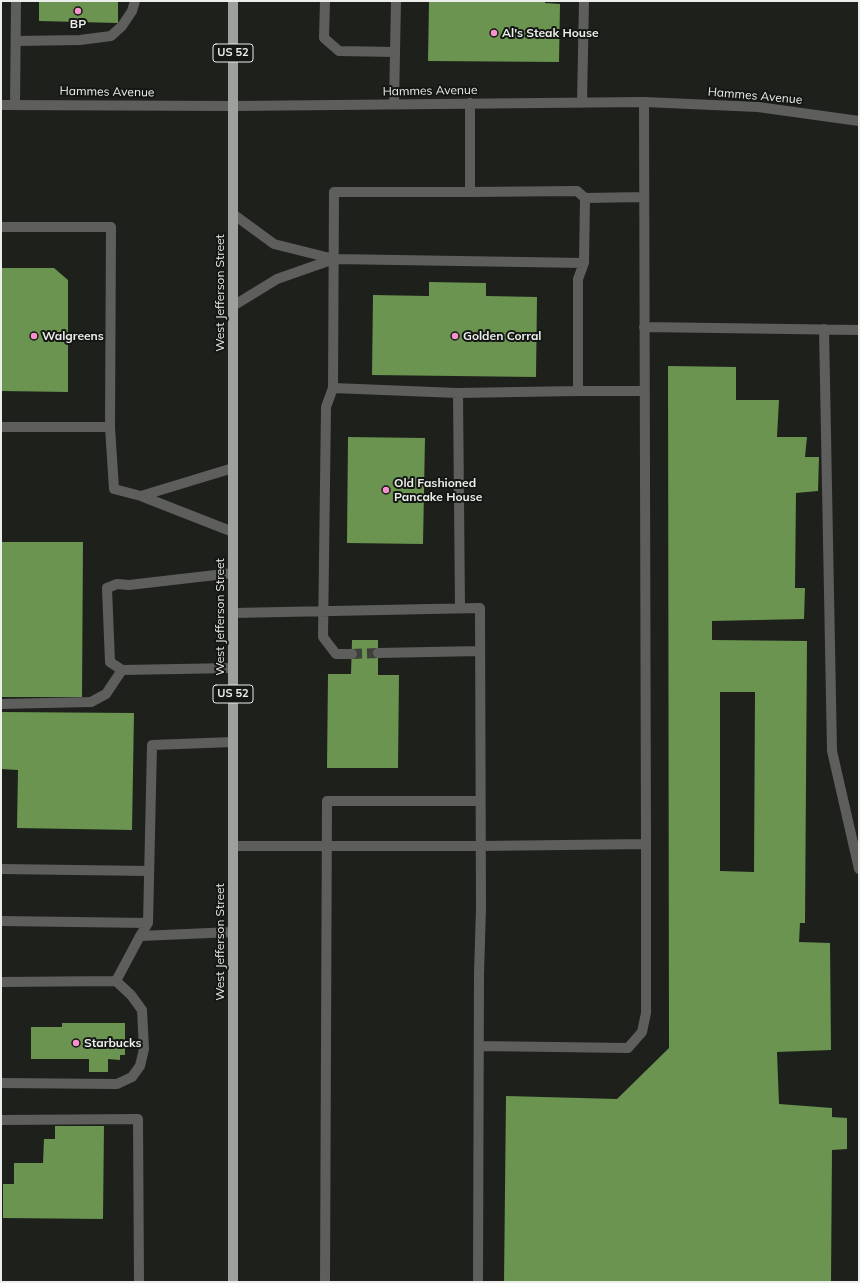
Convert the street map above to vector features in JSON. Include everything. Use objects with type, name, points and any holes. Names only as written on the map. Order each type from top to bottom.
[{"type":"main road","name":"West Jefferson Street","points":[[233,1],[233,1282]]},
{"type":"street","points":[[15,105],[16,1]]},
{"type":"street","points":[[16,41],[80,40],[112,36],[122,26],[132,11],[136,1]]},
{"type":"street","points":[[325,1],[324,38],[339,51],[395,52]]},
{"type":"street","points":[[394,104],[396,1]]},
{"type":"street","points":[[582,103],[584,1]]},
{"type":"street","points":[[479,1046],[628,1048],[642,1032],[646,1013],[644,102]]},
{"type":"street","name":"Hammes Avenue","points":[[1,105],[233,106],[644,102],[758,107],[859,121]]},
{"type":"street","points":[[470,103],[470,192]]},
{"type":"street","points":[[352,654],[336,654],[323,637],[326,407],[333,388],[334,192],[577,190],[585,198],[584,262],[578,279],[578,391]]},
{"type":"street","points":[[585,198],[644,197]]},
{"type":"street","points":[[233,214],[274,244],[334,259],[584,262]]},
{"type":"street","points":[[1,227],[111,227],[110,426],[114,489],[141,496],[233,532]]},
{"type":"street","points":[[233,306],[277,279],[334,259]]},
{"type":"street","points":[[644,327],[859,330]]},
{"type":"street","points":[[824,330],[832,751],[859,869]]},
{"type":"street","points":[[333,388],[458,393],[644,391]]},
{"type":"street","points":[[458,393],[460,608]]},
{"type":"street","points":[[1,427],[110,426]]},
{"type":"street","points":[[141,496],[233,468]]},
{"type":"street","points":[[233,573],[128,585],[117,584],[107,588],[110,662],[122,670],[233,668]]},
{"type":"street","points":[[233,613],[480,608],[481,908],[479,974],[478,1282]]},
{"type":"street","points":[[378,654],[480,651]]},
{"type":"street","points":[[1,704],[91,702],[106,694],[122,670]]},
{"type":"street","points":[[116,982],[148,923],[152,744],[233,742]]},
{"type":"street","points":[[326,1282],[327,801],[480,800]]},
{"type":"street","points":[[233,846],[646,844]]},
{"type":"street","points":[[1,870],[149,871]]},
{"type":"street","points":[[1,922],[148,923]]},
{"type":"street","points":[[140,936],[233,932]]},
{"type":"street","points":[[1,982],[116,982],[131,995],[142,1010],[144,1049],[140,1066],[132,1077],[117,1084],[1,1083]]},
{"type":"street","points":[[1,1120],[138,1119],[139,1282]]},
{"type":"building","name":"BP","points":[[39,1],[118,1],[118,23],[39,21]]},
{"type":"building","name":"Al's Steak House","points":[[429,1],[545,1],[545,3],[560,4],[559,62],[428,61]]},
{"type":"building","name":"Walgreens","points":[[1,268],[54,268],[68,280],[68,392],[1,391]]},
{"type":"building","name":"Golden Corral","points":[[429,282],[486,283],[486,296],[537,297],[536,377],[372,375],[373,295],[429,296]]},
{"type":"building","points":[[668,366],[736,367],[736,400],[779,400],[777,437],[807,437],[805,457],[819,457],[818,491],[796,493],[795,588],[805,588],[804,619],[712,621],[712,640],[807,641],[805,923],[800,923],[799,942],[830,943],[831,1050],[777,1052],[779,1104],[832,1108],[832,1117],[847,1118],[847,1149],[832,1150],[831,1282],[504,1282],[506,1096],[617,1099],[669,1048]],"holes":[[[720,692],[755,692],[754,872],[720,871]]]},
{"type":"building","name":"Old Fashioned Pancake House","points":[[348,437],[425,438],[423,544],[347,543]]},
{"type":"building","points":[[1,542],[83,542],[82,697],[1,697]]},
{"type":"building","points":[[352,640],[378,640],[378,675],[399,675],[398,768],[327,768],[328,674],[351,674]]},
{"type":"building","points":[[1,712],[134,713],[132,830],[17,828],[18,770],[1,769]]},
{"type":"building","points":[[62,1023],[125,1023],[125,1055],[120,1055],[120,1060],[108,1059],[108,1072],[89,1072],[89,1059],[31,1059],[31,1027],[62,1027]]},
{"type":"building","points":[[55,1126],[104,1126],[103,1219],[3,1218],[3,1184],[14,1184],[14,1163],[43,1163],[44,1139],[55,1139]]},
{"type":"tunnel","points":[[352,654],[378,653]]},
{"type":"place","name":"BP","points":[[78,11]]},
{"type":"place","name":"Al's Steak House","points":[[494,33]]},
{"type":"place","name":"Walgreens","points":[[34,336]]},
{"type":"place","name":"Golden Corral","points":[[455,336]]},
{"type":"place","name":"Old Fashioned Pancake House","points":[[386,490]]},
{"type":"place","name":"Starbucks","points":[[76,1043]]}]
